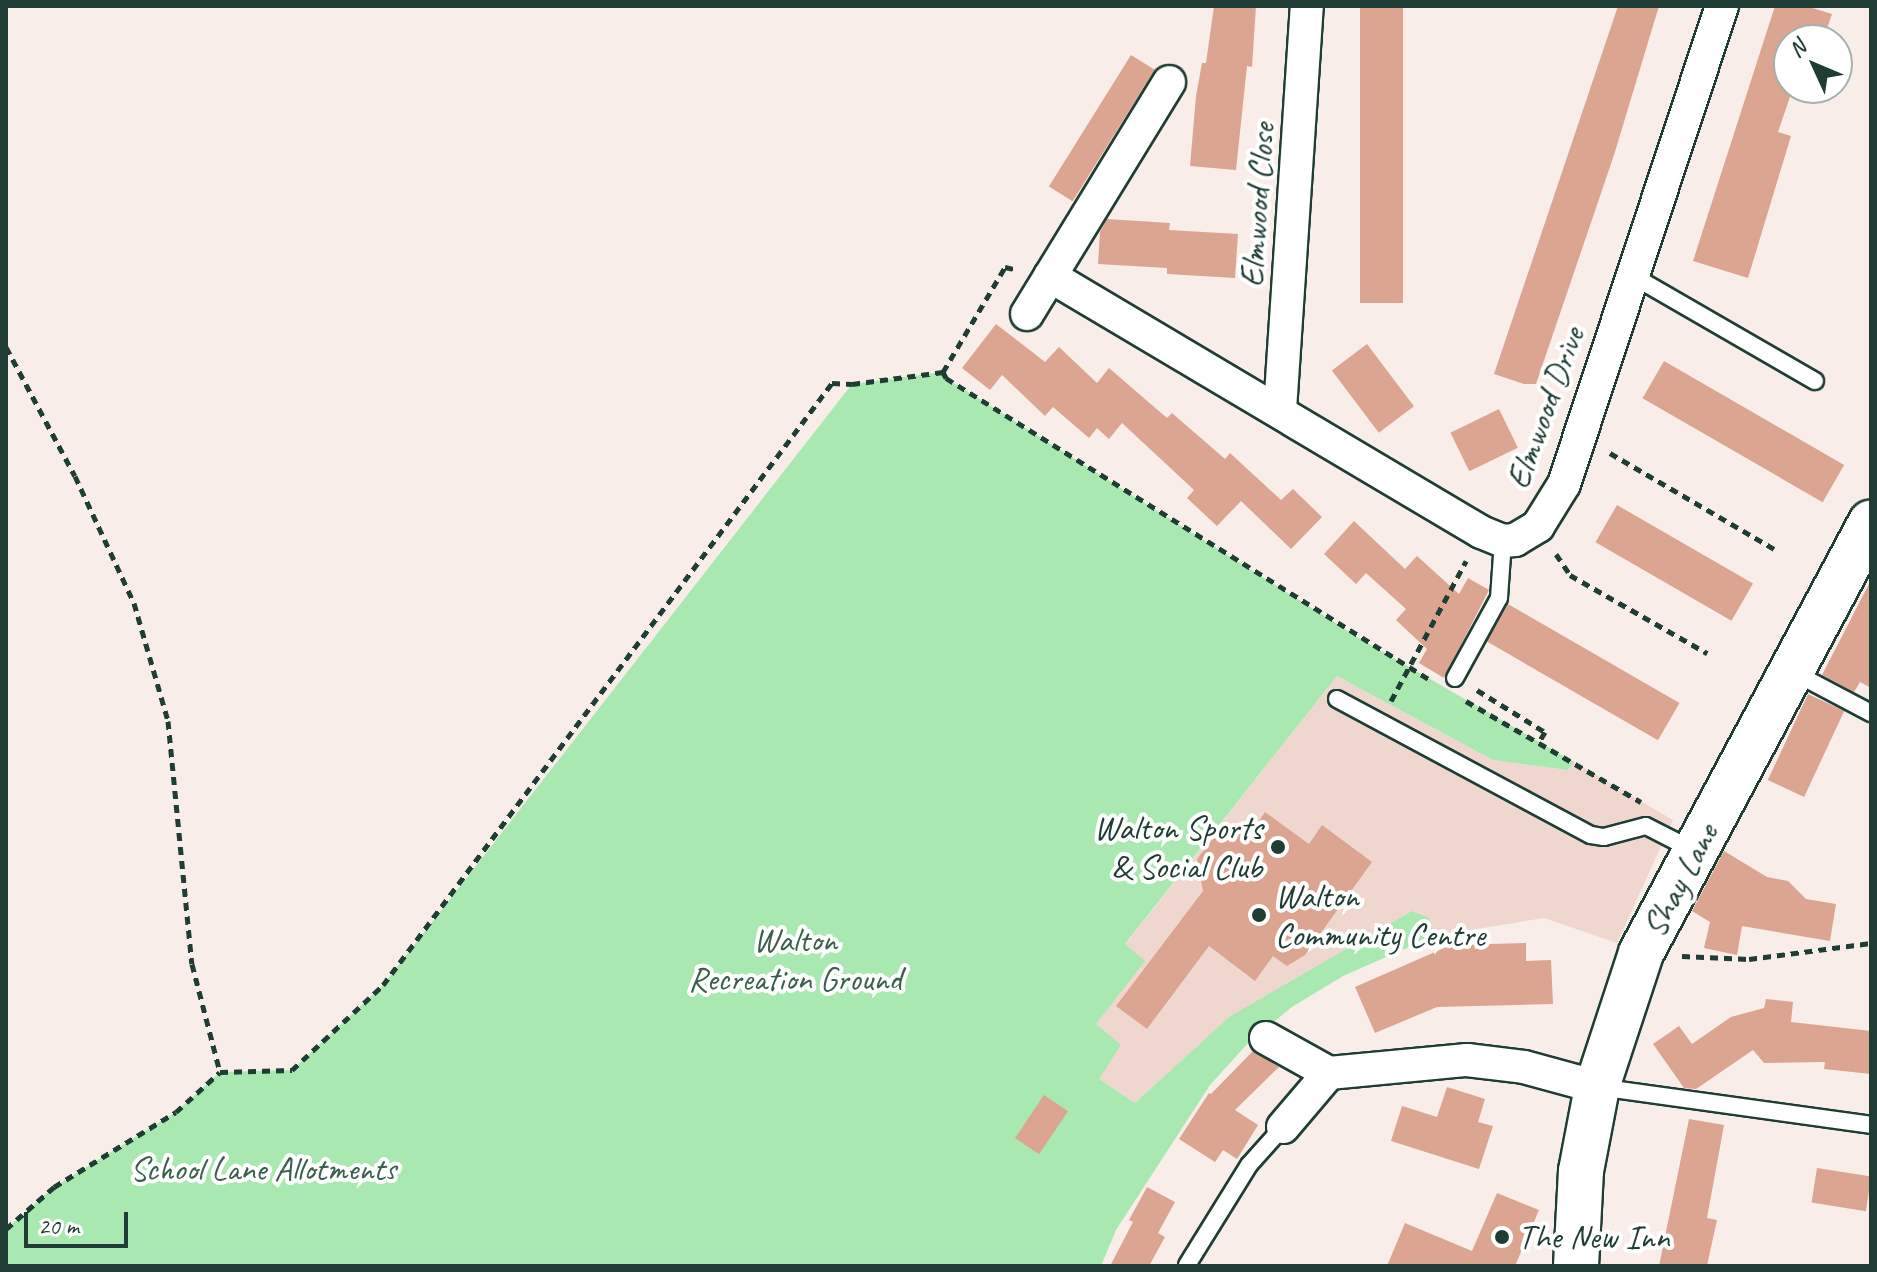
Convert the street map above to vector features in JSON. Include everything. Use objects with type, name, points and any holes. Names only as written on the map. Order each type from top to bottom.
[{"type":"main road","name":"Shay Lane","points":[[1576,1266],[1581,1171],[1597,1087],[1641,953],[1871,523]]},
{"type":"street","name":"Elmwood Close","points":[[1280,410],[1307,6]]},
{"type":"street","name":"Elmwood Drive","points":[[1492,537],[1515,540],[1538,526],[1564,484],[1722,6]]},
{"type":"street","points":[[1027,314],[1169,82]]},
{"type":"street","points":[[1050,276],[1492,537]]},
{"type":"street","points":[[1266,1038],[1329,1073],[1467,1060],[1524,1067],[1597,1087]]},
{"type":"street","points":[[1283,1127],[1329,1073]]},
{"type":"lane","points":[[1633,276],[1815,381]]},
{"type":"lane","points":[[1455,678],[1499,598],[1492,537]]},
{"type":"lane","points":[[1791,671],[1871,713]]},
{"type":"lane","points":[[1337,699],[1591,835],[1604,837],[1646,826],[1694,851]]},
{"type":"lane","points":[[1597,1087],[1871,1125]]},
{"type":"lane","points":[[1187,1265],[1249,1165],[1283,1127]]},
{"type":"path","points":[[943,372],[1005,267],[1050,276]]},
{"type":"path","points":[[6,347],[75,476],[134,603],[168,721],[192,964],[220,1072]]},
{"type":"path","points":[[6,1229],[54,1187],[176,1112],[220,1072],[292,1070],[383,985],[832,383],[852,384],[943,372],[960,387],[1435,683]]},
{"type":"path","points":[[1580,435],[1774,549]]},
{"type":"path","points":[[1538,526],[1570,575],[1707,653]]},
{"type":"path","points":[[1379,721],[1492,537]]},
{"type":"path","points":[[1455,678],[1545,732],[1539,742]]},
{"type":"path","points":[[1461,698],[1648,806]]},
{"type":"path","points":[[1641,953],[1749,959],[1871,943]]},
{"type":"shaded area","points":[[1337,676],[1493,760],[1568,770],[1574,762],[1673,820],[1617,943],[1544,918],[1434,936],[1429,918],[1229,1017],[1135,1103],[1099,1079],[1096,1024],[1144,961],[1125,945]]},
{"type":"green space","name":"Walton Recreation Ground","points":[[943,372],[946,378],[1364,641],[1574,762],[1568,770],[1493,760],[1337,676],[1125,944],[1145,961],[1096,1024],[1121,1045],[1099,1079],[1135,1103],[1229,1017],[1412,911],[1429,918],[1434,936],[1343,976],[1292,1007],[1249,1042],[1210,1085],[1116,1230],[1101,1266],[6,1266],[6,1229],[54,1187],[176,1112],[220,1072],[292,1070],[383,985],[852,384]]},
{"type":"building","points":[[1214,6],[1256,6],[1252,67],[1247,66],[1236,170],[1190,166],[1196,96],[1202,63],[1206,63]]},
{"type":"building","points":[[1360,6],[1403,6],[1403,303],[1360,303]]},
{"type":"building","points":[[1618,6],[1659,6],[1614,155],[1536,384],[1524,384],[1494,374]]},
{"type":"building","points":[[1775,6],[1806,6],[1832,14],[1829,24],[1773,24],[1773,104],[1788,104],[1778,132],[1791,136],[1748,278],[1693,261]]},
{"type":"building","points":[[1131,55],[1155,70],[1073,201],[1049,186]]},
{"type":"building","points":[[1107,219],[1170,223],[1169,230],[1238,234],[1235,278],[1167,274],[1167,268],[1098,264],[1100,232]]},
{"type":"building","points":[[996,324],[1045,362],[1059,347],[1097,383],[1109,368],[1167,418],[1172,413],[1225,459],[1230,453],[1281,500],[1293,489],[1322,517],[1291,549],[1241,501],[1217,526],[1187,498],[1194,490],[1122,423],[1109,439],[1097,428],[1089,438],[1053,407],[1045,416],[1002,375],[990,390],[962,368]]},
{"type":"building","points":[[1367,344],[1414,406],[1379,433],[1332,370]]},
{"type":"building","points":[[1664,361],[1844,465],[1823,502],[1642,398]]},
{"type":"building","points":[[1499,409],[1518,448],[1469,471],[1450,433]]},
{"type":"building","points":[[1617,505],[1753,584],[1731,621],[1596,542]]},
{"type":"building","points":[[1354,521],[1405,569],[1417,556],[1459,594],[1468,578],[1489,590],[1444,678],[1419,663],[1427,649],[1396,620],[1406,609],[1366,573],[1356,584],[1324,554]]},
{"type":"building","points":[[1871,580],[1871,688],[1860,682],[1854,692],[1822,675]]},
{"type":"building","points":[[1508,604],[1679,703],[1658,740],[1486,641]]},
{"type":"building","points":[[1808,694],[1844,711],[1804,797],[1768,780]]},
{"type":"building","name":"Walton Community Centre","points":[[1265,812],[1309,844],[1322,825],[1372,862],[1305,955],[1287,966],[1273,956],[1255,981],[1209,946],[1147,1029],[1116,1006],[1203,891],[1197,859],[1216,835],[1250,834]]},
{"type":"building","points":[[1724,851],[1767,877],[1788,881],[1806,899],[1836,904],[1830,941],[1742,926],[1737,955],[1704,948],[1710,922],[1692,911]]},
{"type":"building","points":[[1526,943],[1526,961],[1551,960],[1553,1004],[1437,1007],[1375,1033],[1355,987],[1451,945]]},
{"type":"building","points":[[1766,999],[1793,1002],[1791,1022],[1871,1031],[1871,1074],[1824,1069],[1825,1062],[1764,1063],[1753,1050],[1696,1089],[1684,1088],[1653,1044],[1679,1026],[1692,1044],[1731,1017],[1764,1008]]},
{"type":"building","points":[[1253,1051],[1279,1067],[1235,1110],[1258,1125],[1237,1159],[1223,1150],[1215,1162],[1179,1139],[1209,1093]]},
{"type":"building","points":[[1447,1087],[1485,1099],[1478,1122],[1493,1126],[1479,1169],[1391,1141],[1402,1106],[1437,1117]]},
{"type":"building","points":[[1044,1095],[1068,1111],[1039,1154],[1015,1138]]},
{"type":"building","points":[[1689,1119],[1724,1125],[1707,1218],[1717,1220],[1707,1266],[1659,1266]]},
{"type":"building","points":[[1817,1168],[1871,1177],[1866,1211],[1812,1203]]},
{"type":"building","points":[[1147,1187],[1175,1202],[1158,1233],[1165,1237],[1149,1266],[1110,1266],[1133,1222],[1129,1220]]},
{"type":"building","name":"The New Inn","points":[[1497,1193],[1539,1210],[1515,1266],[1387,1266],[1405,1223],[1472,1251]]},
{"type":"place","name":"Walton Sports & Social Club","points":[[1278,847]]},
{"type":"place","name":"Walton Community Centre","points":[[1259,915]]},
{"type":"place","name":"The New Inn","points":[[1502,1237]]},
{"type":"park label","name":"School Lane Allotments","points":[[263,1169]]}]
